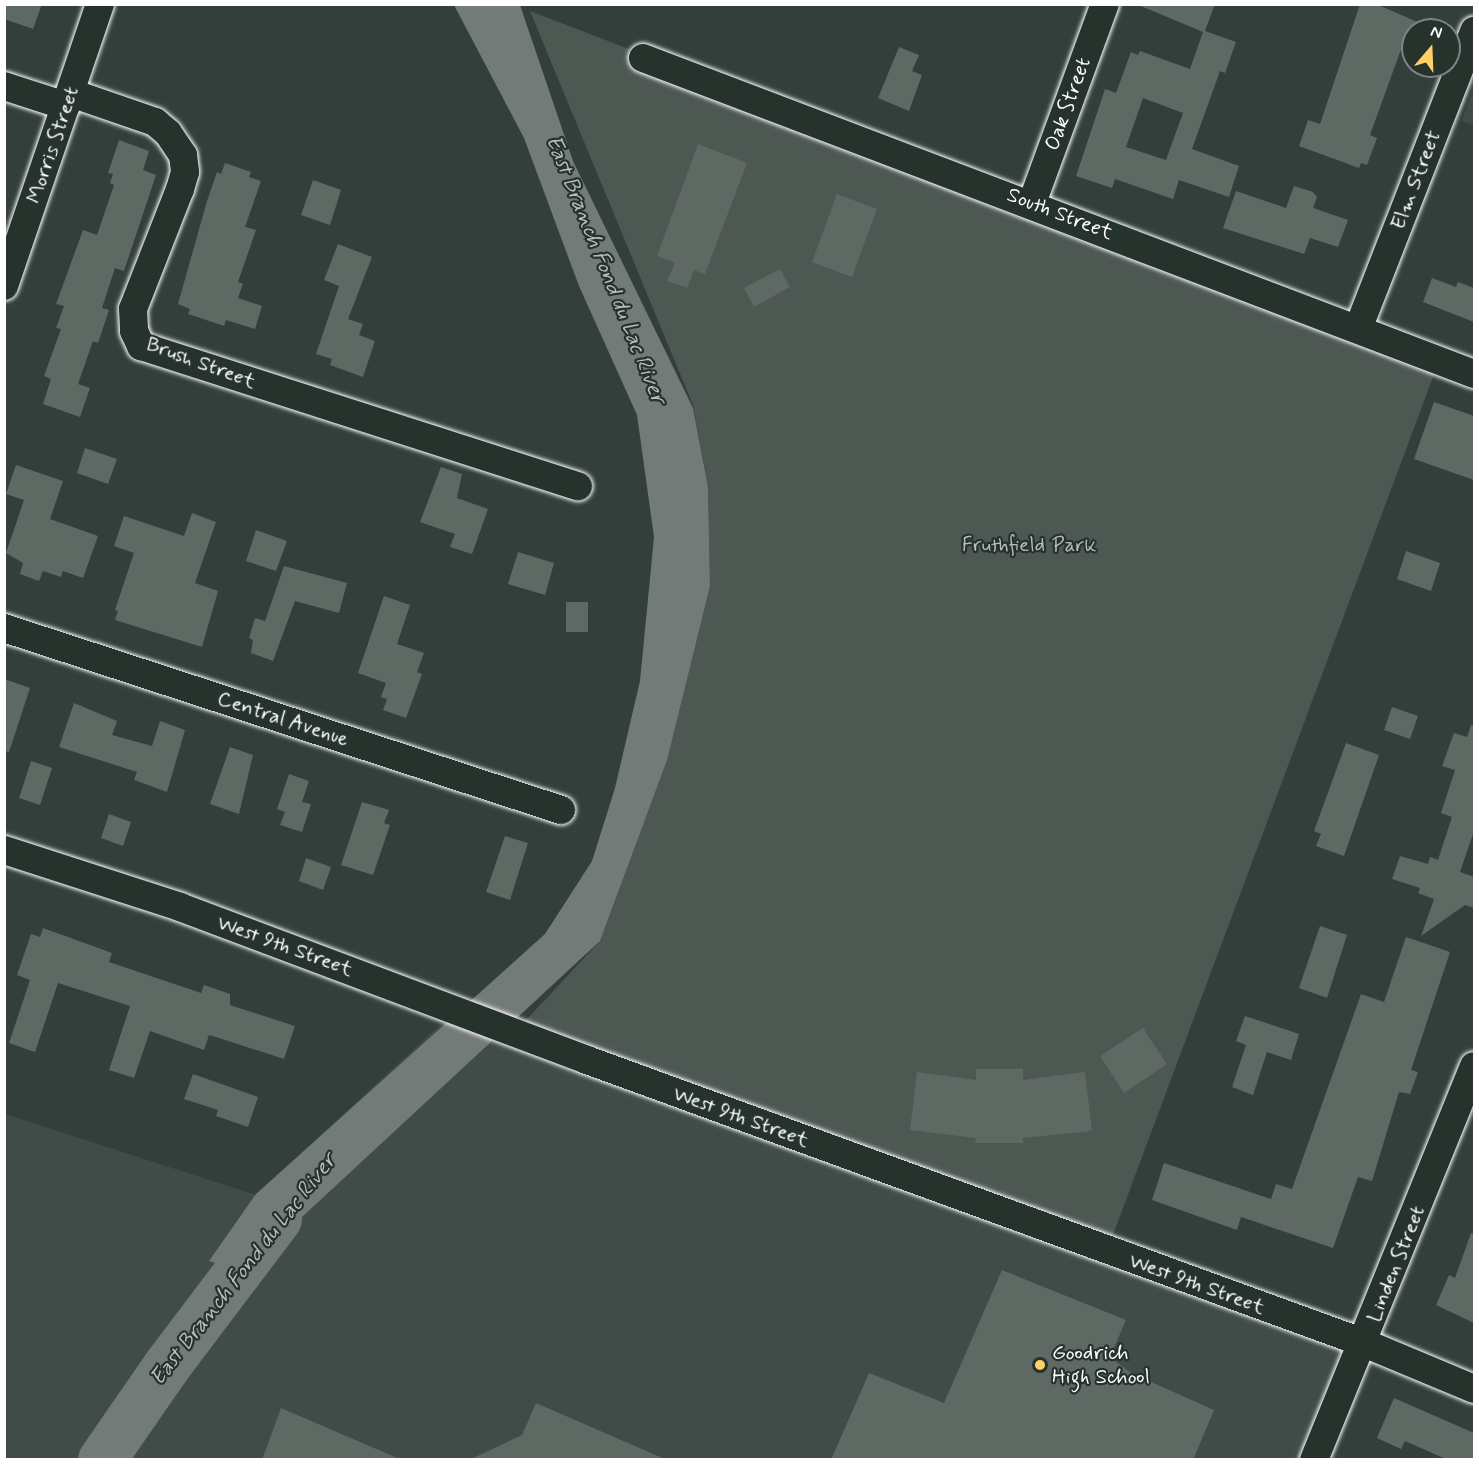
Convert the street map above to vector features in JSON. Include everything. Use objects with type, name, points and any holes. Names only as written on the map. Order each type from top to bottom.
[{"type":"street","name":"Morris Street","points":[[4,286],[100,4]]},
{"type":"street","name":"Oak Street","points":[[1032,203],[1105,4]]},
{"type":"street","name":"Elm Street","points":[[1358,329],[1474,31]]},
{"type":"street","name":"South Street","points":[[643,58],[1032,203],[1474,374]]},
{"type":"street","name":"Brush Street","points":[[4,86],[155,122],[168,133],[183,155],[185,172],[180,189],[133,309],[134,331],[141,346],[578,486]]},
{"type":"street","name":"Central Avenue","points":[[4,628],[561,810]]},
{"type":"street","name":"West 9th Street","points":[[4,850],[180,907],[532,1040],[1364,1343],[1474,1389]]},
{"type":"street","name":"Linden Street","points":[[1314,1460],[1364,1343],[1474,1066]]},
{"type":"shaded area","points":[[1474,87],[1474,126],[1462,121]]},
{"type":"shaded area","points":[[456,1010],[1364,1343],[1314,1459],[5,1460],[5,1114],[256,1195]]},
{"type":"green space","name":"Fruthfield Park","points":[[530,11],[1439,361],[1107,1251],[514,1033],[600,941],[667,758],[710,585],[708,487],[693,405]]},
{"type":"water","points":[[454,5],[520,5],[573,161],[693,408],[708,487],[710,586],[667,760],[600,941],[302,1217],[262,1278],[209,1261],[256,1194],[545,934],[592,861],[615,788],[640,681],[654,537],[637,415],[579,286],[524,138]]},
{"type":"building","points":[[4,4],[42,4],[33,29],[4,19]]},
{"type":"building","points":[[1136,4],[1215,4],[1205,31],[1236,42],[1225,73],[1220,71],[1192,149],[1239,166],[1229,197],[1179,180],[1173,199],[1115,179],[1112,188],[1076,176],[1105,89],[1116,93],[1131,52],[1138,55],[1140,51],[1190,69],[1203,32]],"holes":[[[1143,98],[1183,113],[1166,160],[1126,147]]]},
{"type":"building","points":[[1360,4],[1376,4],[1408,18],[1401,18],[1401,49],[1370,135],[1377,138],[1367,165],[1361,163],[1359,168],[1299,146],[1308,120],[1320,124]]},
{"type":"building","points":[[899,47],[919,55],[912,71],[922,75],[909,111],[878,98]]},
{"type":"building","points":[[119,140],[149,151],[143,170],[156,175],[124,271],[115,268],[102,308],[109,310],[98,343],[93,341],[78,384],[90,388],[80,417],[43,404],[51,379],[44,376],[61,329],[56,328],[64,306],[56,304],[83,230],[97,235],[114,185],[110,183],[113,174],[108,173]]},
{"type":"building","points":[[698,144],[747,163],[705,274],[694,270],[687,288],[667,281],[675,263],[657,256]]},
{"type":"building","points":[[225,163],[251,172],[249,177],[261,181],[245,227],[256,230],[238,282],[243,284],[238,298],[262,306],[255,329],[226,320],[224,326],[188,314],[190,309],[178,304],[207,201],[217,172],[221,174]]},
{"type":"building","points":[[313,180],[341,190],[330,225],[301,215]]},
{"type":"building","points":[[1294,186],[1313,192],[1317,197],[1313,208],[1348,220],[1338,247],[1310,238],[1304,254],[1223,228],[1236,191],[1286,208]]},
{"type":"building","points":[[837,194],[877,209],[852,277],[812,262]]},
{"type":"building","points":[[338,244],[372,257],[348,319],[363,324],[359,335],[375,341],[363,377],[330,365],[332,359],[316,354],[339,286],[324,280]]},
{"type":"building","points":[[780,269],[790,287],[754,307],[744,288]]},
{"type":"building","points":[[1432,278],[1456,287],[1458,282],[1474,288],[1474,322],[1423,302]]},
{"type":"building","points":[[1434,402],[1474,416],[1474,480],[1414,459]]},
{"type":"building","points":[[85,448],[117,459],[108,484],[77,473]]},
{"type":"building","points":[[16,465],[63,481],[50,519],[98,536],[83,578],[63,571],[61,577],[43,571],[39,581],[20,574],[23,563],[6,553],[24,500],[6,494]]},
{"type":"building","points":[[441,467],[462,474],[457,498],[488,509],[472,554],[450,547],[455,534],[420,522]]},
{"type":"building","points":[[192,513],[216,522],[195,583],[218,591],[202,647],[115,620],[118,611],[115,610],[134,553],[114,546],[124,516],[184,536]]},
{"type":"building","points":[[256,530],[287,541],[276,571],[246,561]]},
{"type":"building","points":[[1406,551],[1440,563],[1431,591],[1397,579]]},
{"type":"building","points":[[518,552],[554,563],[545,595],[508,584]]},
{"type":"building","points":[[284,566],[347,583],[339,613],[295,601],[273,661],[251,653],[253,640],[249,638],[255,618],[265,621]]},
{"type":"building","points":[[384,596],[410,605],[397,644],[424,653],[417,672],[422,674],[406,718],[383,710],[387,699],[381,697],[386,683],[358,673]]},
{"type":"building","points":[[566,602],[588,602],[588,632],[566,632]]},
{"type":"building","points":[[4,679],[30,688],[9,752],[4,751]]},
{"type":"building","points":[[74,703],[117,721],[112,735],[152,746],[160,721],[185,730],[167,792],[134,780],[137,772],[59,747]]},
{"type":"building","points":[[1392,707],[1418,716],[1410,739],[1384,730]]},
{"type":"building","points":[[1471,725],[1474,726],[1474,831],[1460,872],[1474,877],[1474,908],[1465,905],[1421,936],[1434,899],[1418,893],[1420,888],[1392,879],[1400,856],[1428,864],[1430,857],[1438,860],[1452,817],[1441,813],[1455,770],[1442,766],[1454,733],[1467,737]]},
{"type":"building","points":[[1346,743],[1379,755],[1344,856],[1316,846],[1321,834],[1314,831]]},
{"type":"building","points":[[230,747],[253,755],[239,814],[210,804]]},
{"type":"building","points":[[31,761],[52,768],[40,805],[19,798]]},
{"type":"building","points":[[289,774],[309,781],[302,802],[311,804],[302,832],[280,825],[285,812],[277,809]]},
{"type":"building","points":[[362,802],[389,810],[384,823],[390,825],[373,875],[341,865]]},
{"type":"building","points":[[109,814],[131,822],[123,846],[101,838]]},
{"type":"building","points":[[505,836],[528,843],[510,900],[486,892]]},
{"type":"building","points":[[306,858],[331,867],[323,890],[299,881]]},
{"type":"building","points":[[1320,926],[1347,935],[1327,998],[1299,988]]},
{"type":"building","points":[[43,928],[112,953],[109,962],[201,993],[204,985],[230,994],[230,1005],[295,1026],[284,1059],[209,1035],[204,1050],[150,1031],[134,1078],[109,1070],[130,1006],[58,983],[35,1052],[9,1043],[30,980],[17,975],[31,934],[40,937]]},
{"type":"building","points":[[1406,937],[1450,952],[1411,1070],[1418,1072],[1410,1094],[1399,1092],[1372,1181],[1358,1177],[1333,1248],[1241,1217],[1237,1230],[1152,1200],[1164,1163],[1271,1199],[1276,1184],[1292,1189],[1361,994],[1384,1002]]},
{"type":"building","points":[[1245,1016],[1299,1034],[1291,1060],[1267,1052],[1253,1095],[1232,1087],[1246,1045],[1236,1041]]},
{"type":"building","points":[[1143,1028],[1167,1064],[1124,1093],[1100,1056]]},
{"type":"building","points":[[976,1069],[1023,1069],[1023,1080],[1085,1072],[1092,1131],[1023,1138],[1023,1143],[975,1143],[976,1138],[910,1130],[917,1072],[976,1080]]},
{"type":"building","points":[[193,1074],[258,1097],[248,1127],[216,1116],[218,1110],[184,1099]]},
{"type":"building","points":[[1471,1233],[1474,1234],[1474,1323],[1436,1305],[1449,1275],[1455,1278]]},
{"type":"building","name":"Goodrich High School","points":[[1002,1270],[1126,1320],[1110,1357],[1131,1373],[1214,1410],[1193,1460],[831,1460],[869,1373],[944,1403]]},
{"type":"building","points":[[1394,1398],[1474,1433],[1474,1460],[1448,1460],[1405,1441],[1401,1449],[1377,1438]]},
{"type":"building","points":[[536,1403],[667,1460],[469,1460],[522,1435]]},
{"type":"building","points":[[281,1408],[402,1460],[262,1460]]},
{"type":"waterway","name":"East Branch Fond du Lac River","points":[[102,1460],[167,1366],[278,1219]]},
{"type":"place","name":"Goodrich High School","points":[[1040,1365]]}]
